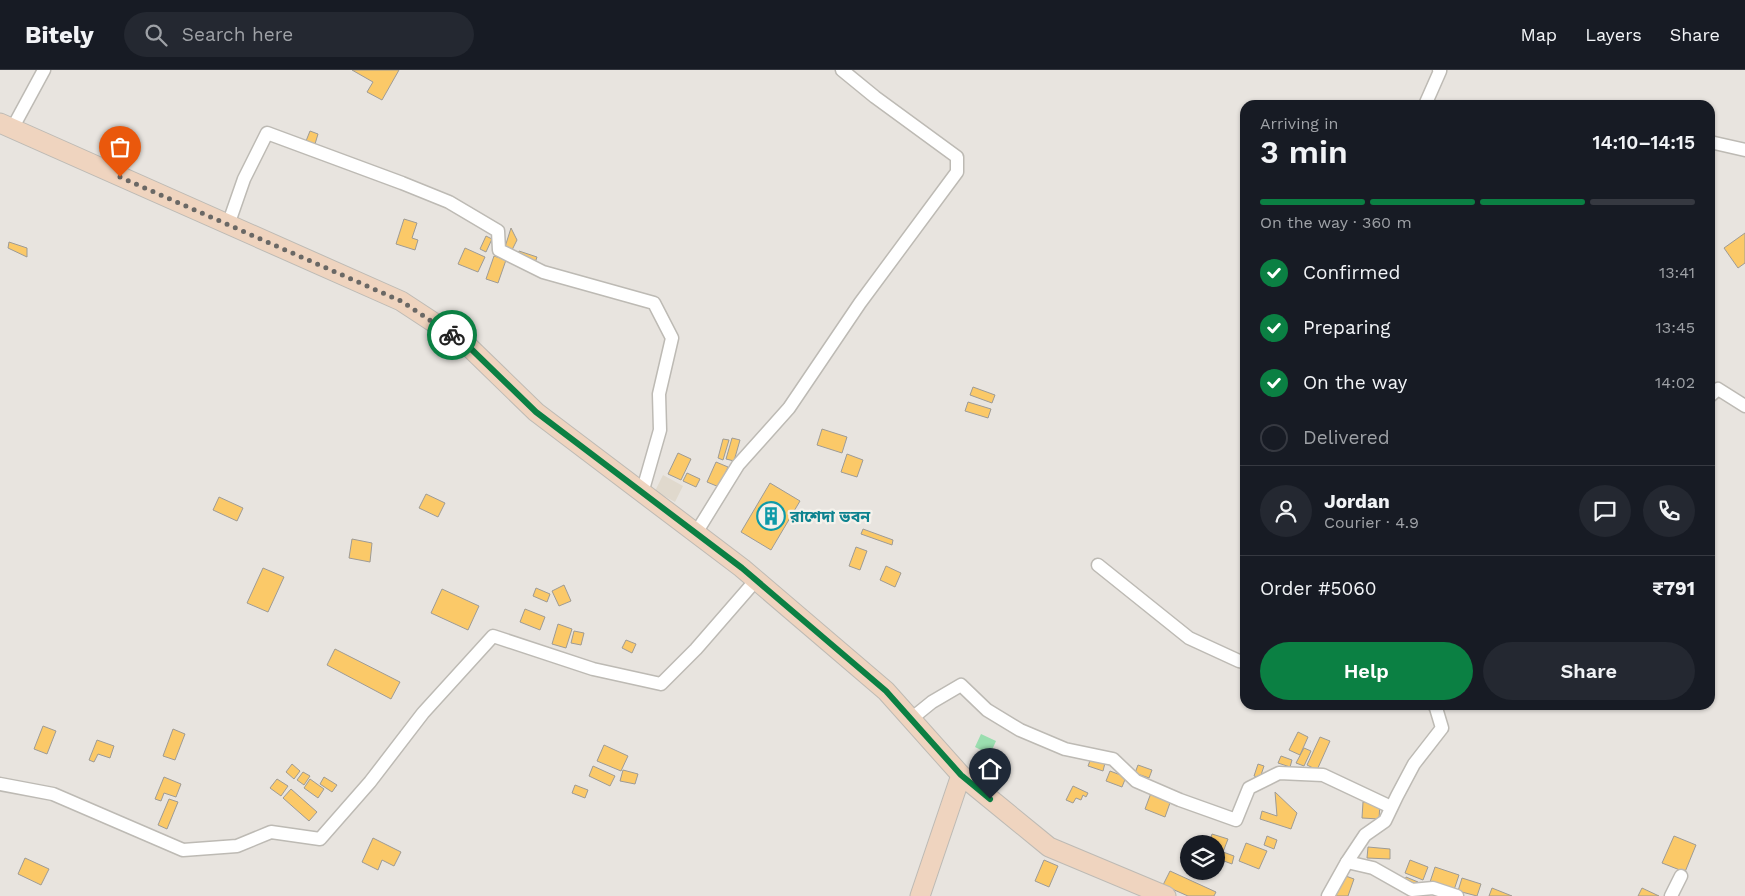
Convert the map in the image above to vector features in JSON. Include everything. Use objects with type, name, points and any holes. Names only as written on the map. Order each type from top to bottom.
[{"type":"street","points":[[44,70],[6,126],[401,301],[465,343],[536,412],[756,580],[886,691],[961,775],[1049,847],[1166,896]]},
{"type":"street","points":[[696,533],[738,465],[789,408],[860,303],[957,172],[957,157],[875,97],[842,70]]},
{"type":"street","points":[[1427,100],[1439,70]]},
{"type":"street","points":[[228,225],[244,179],[267,132],[449,202],[498,231],[499,250],[543,272],[654,303],[672,338],[659,394],[660,430],[642,493]]},
{"type":"street","points":[[1715,143],[1745,150]]},
{"type":"street","points":[[1715,392],[1718,389],[1745,406]]},
{"type":"street","points":[[1098,565],[1189,638],[1240,661]]},
{"type":"street","points":[[0,784],[53,794],[183,850],[237,846],[271,832],[320,839],[370,782],[423,713],[493,636],[592,669],[661,684],[696,649],[756,580]]},
{"type":"street","points":[[910,719],[932,702],[961,685],[987,710],[1020,730],[1065,749],[1112,759],[1136,781],[1180,800],[1236,820],[1250,788],[1279,773],[1323,775],[1392,807]]},
{"type":"street","points":[[1328,896],[1365,835],[1385,821],[1414,764],[1442,728],[1437,710]]},
{"type":"street","points":[[920,896],[961,775]]},
{"type":"street","points":[[1347,862],[1372,868],[1412,890],[1433,888],[1456,896]]},
{"type":"street","points":[[1671,896],[1682,876]]},
{"type":"shaded area","points":[[663,475],[683,486],[675,502],[655,491]]},
{"type":"green space","points":[[981,734],[996,741],[987,761],[982,759],[985,752],[975,747]]},
{"type":"building","points":[[352,70],[399,70],[382,100],[367,92],[373,82]]},
{"type":"building","points":[[310,131],[318,134],[315,144],[306,141]]},
{"type":"building","points":[[404,219],[417,223],[412,238],[418,240],[415,250],[396,244]]},
{"type":"building","points":[[511,228],[517,240],[511,252],[505,247]]},
{"type":"building","points":[[1745,233],[1745,263],[1738,268],[1724,248]]},
{"type":"building","points":[[486,236],[492,239],[486,252],[480,249]]},
{"type":"building","points":[[9,242],[27,248],[27,257],[8,248]]},
{"type":"building","points":[[465,248],[485,257],[478,272],[458,264]]},
{"type":"building","points":[[519,251],[537,257],[535,263],[517,257]]},
{"type":"building","points":[[494,256],[506,260],[498,283],[486,279]]},
{"type":"building","points":[[973,387],[995,395],[992,403],[970,395]]},
{"type":"building","points":[[968,402],[991,409],[988,418],[965,411]]},
{"type":"building","points":[[822,429],[847,437],[842,453],[817,445]]},
{"type":"building","points":[[732,438],[740,440],[734,461],[726,459]]},
{"type":"building","points":[[723,439],[729,440],[723,460],[718,458]]},
{"type":"building","points":[[678,453],[691,459],[681,480],[668,474]]},
{"type":"building","points":[[847,454],[863,460],[857,477],[841,472]]},
{"type":"building","points":[[716,462],[728,467],[719,487],[707,482]]},
{"type":"building","points":[[687,473],[700,479],[696,487],[683,481]]},
{"type":"building","name":"রাশেদা ভবন","points":[[770,483],[800,501],[771,550],[741,532]]},
{"type":"building","points":[[426,494],[445,503],[438,517],[419,508]]},
{"type":"building","points":[[219,497],[243,508],[237,521],[213,510]]},
{"type":"building","points":[[863,529],[893,540],[892,545],[861,534]]},
{"type":"building","points":[[352,539],[372,543],[370,562],[349,558]]},
{"type":"building","points":[[856,547],[867,551],[860,570],[849,566]]},
{"type":"building","points":[[886,566],[901,573],[895,587],[880,580]]},
{"type":"building","points":[[263,568],[284,577],[268,612],[247,603]]},
{"type":"building","points":[[564,585],[571,601],[559,606],[552,591]]},
{"type":"building","points":[[536,588],[550,594],[547,602],[533,596]]},
{"type":"building","points":[[442,589],[479,606],[468,630],[431,613]]},
{"type":"building","points":[[525,609],[545,617],[540,630],[520,622]]},
{"type":"building","points":[[558,624],[572,629],[566,648],[552,644]]},
{"type":"building","points":[[574,631],[584,633],[581,645],[571,643]]},
{"type":"building","points":[[626,640],[636,644],[632,653],[622,648]]},
{"type":"building","points":[[335,649],[400,682],[391,699],[327,665]]},
{"type":"building","points":[[43,726],[56,731],[47,754],[34,749]]},
{"type":"building","points":[[173,729],[185,734],[175,760],[163,756]]},
{"type":"building","points":[[1298,732],[1308,737],[1300,755],[1289,750]]},
{"type":"building","points":[[1320,737],[1330,741],[1317,770],[1307,765]]},
{"type":"building","points":[[97,740],[114,746],[110,758],[98,754],[94,762],[89,760]]},
{"type":"building","points":[[604,745],[628,756],[621,771],[597,761]]},
{"type":"building","points":[[1304,748],[1311,751],[1304,766],[1296,763]]},
{"type":"building","points":[[1281,756],[1292,760],[1290,767],[1278,763]]},
{"type":"building","points":[[1091,758],[1105,763],[1103,771],[1088,766]]},
{"type":"building","points":[[292,764],[300,771],[294,779],[286,772]]},
{"type":"building","points":[[1258,764],[1264,766],[1260,778],[1254,776]]},
{"type":"building","points":[[1138,765],[1152,770],[1149,778],[1135,773]]},
{"type":"building","points":[[593,766],[615,776],[610,786],[589,776]]},
{"type":"building","points":[[623,770],[638,774],[635,784],[620,781]]},
{"type":"building","points":[[1110,771],[1126,777],[1122,787],[1106,781]]},
{"type":"building","points":[[303,772],[310,776],[304,785],[297,780]]},
{"type":"building","points":[[164,777],[181,784],[176,797],[164,793],[161,801],[155,799]]},
{"type":"building","points":[[324,777],[337,785],[332,792],[320,784]]},
{"type":"building","points":[[277,779],[288,786],[281,796],[270,788]]},
{"type":"building","points":[[310,779],[324,789],[318,798],[304,788]]},
{"type":"building","points":[[575,785],[588,790],[585,798],[572,793]]},
{"type":"building","points":[[1073,786],[1088,793],[1086,797],[1083,795],[1081,800],[1076,798],[1073,803],[1066,800]]},
{"type":"building","points":[[291,789],[317,812],[309,821],[283,798]]},
{"type":"building","points":[[1275,792],[1297,813],[1291,829],[1260,819],[1262,811],[1277,816]]},
{"type":"building","points":[[1151,793],[1171,800],[1165,817],[1145,809]]},
{"type":"building","points":[[169,799],[178,802],[167,829],[158,825]]},
{"type":"building","points":[[1363,802],[1380,803],[1379,819],[1362,818]]},
{"type":"building","points":[[1267,836],[1277,840],[1274,849],[1264,845]]},
{"type":"building","points":[[1674,836],[1696,845],[1685,872],[1662,863]]},
{"type":"building","points":[[373,838],[401,852],[394,866],[382,860],[378,870],[362,862]]},
{"type":"building","points":[[1246,843],[1267,851],[1259,869],[1239,861]]},
{"type":"building","points":[[1368,847],[1390,849],[1390,859],[1367,858]]},
{"type":"building","points":[[1225,853],[1234,856],[1232,864],[1225,861]]},
{"type":"building","points":[[25,858],[49,869],[41,885],[18,874]]},
{"type":"building","points":[[1044,860],[1058,866],[1049,887],[1035,881]]},
{"type":"building","points":[[1410,860],[1428,867],[1423,880],[1405,873]]},
{"type":"building","points":[[1435,867],[1459,875],[1454,890],[1430,882]]},
{"type":"building","points":[[1170,871],[1180,876],[1180,880],[1190,880],[1216,892],[1214,896],[1188,896],[1163,885]]},
{"type":"building","points":[[1343,875],[1354,879],[1348,896],[1335,896]]},
{"type":"building","points":[[1406,877],[1418,882],[1415,888],[1404,883]]},
{"type":"building","points":[[1462,878],[1481,884],[1477,896],[1458,891]]},
{"type":"building","points":[[1492,888],[1512,896],[1489,896]]},
{"type":"building","points":[[1642,888],[1659,896],[1638,896]]},
{"type":"way so far","points":[[120,177],[401,301],[452,335]]},
{"type":"place","name":"রাশেদা ভবন","points":[[771,516]]},
{"type":"route","points":[[452,335],[465,343],[536,412],[742,568],[886,691],[961,775],[990,799]]}]
